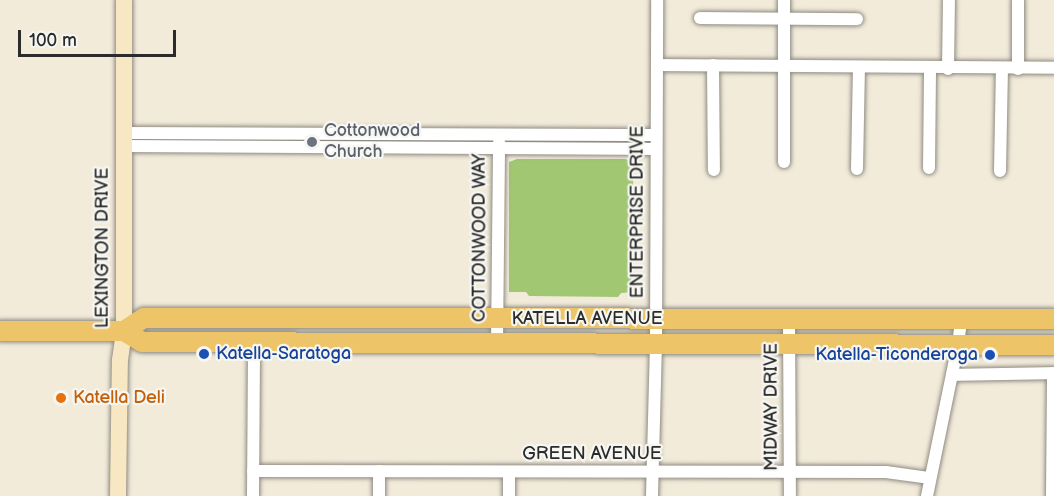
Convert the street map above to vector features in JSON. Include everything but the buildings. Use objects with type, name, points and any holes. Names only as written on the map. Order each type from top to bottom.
[{"type":"main road","name":"KATELLA AVENUE","points":[[124,331],[144,318],[1054,319]]},
{"type":"main road","name":"KATELLA AVENUE","points":[[0,330],[124,331],[142,342],[1054,345]]},
{"type":"street","name":"LEXINGTON DRIVE","points":[[118,496],[120,360],[124,331],[124,0]]},
{"type":"street","name":"ENTERPRISE DRIVE","points":[[652,496],[656,343],[657,0]]},
{"type":"street","points":[[784,0],[784,162]]},
{"type":"street","points":[[948,69],[949,0]]},
{"type":"street","points":[[1018,0],[1018,69]]},
{"type":"street","points":[[700,18],[857,19]]},
{"type":"street","points":[[657,65],[948,69],[1054,68]]},
{"type":"street","points":[[713,65],[714,170]]},
{"type":"street","points":[[857,169],[859,67]]},
{"type":"street","points":[[929,168],[930,68]]},
{"type":"street","points":[[1000,171],[1002,69]]},
{"type":"street","name":"COTTONWOOD WAY","points":[[497,342],[499,135]]},
{"type":"street","points":[[123,140],[655,135]]},
{"type":"street","points":[[123,140],[655,149]]},
{"type":"street","name":"MIDWAY DRIVE","points":[[789,319],[790,496]]},
{"type":"street","points":[[927,496],[958,345],[961,319]]},
{"type":"street","points":[[253,496],[254,341]]},
{"type":"street","points":[[952,375],[1054,373],[1052,496]]},
{"type":"street","name":"GREEN AVENUE","points":[[253,471],[886,472],[929,478]]},
{"type":"street","points":[[379,496],[380,471]]},
{"type":"street","points":[[509,472],[510,496]]},
{"type":"green space","points":[[517,159],[625,159],[633,162],[634,292],[621,293],[618,297],[529,296],[526,292],[509,292],[509,162]]},
{"type":"place","name":"Cottonwood Church","points":[[312,142]]},
{"type":"place","name":"Katella-Saratoga","points":[[204,354]]},
{"type":"place","name":"Katella-Ticonderoga","points":[[990,355]]},
{"type":"place","name":"Katella Deli","points":[[61,398]]}]
